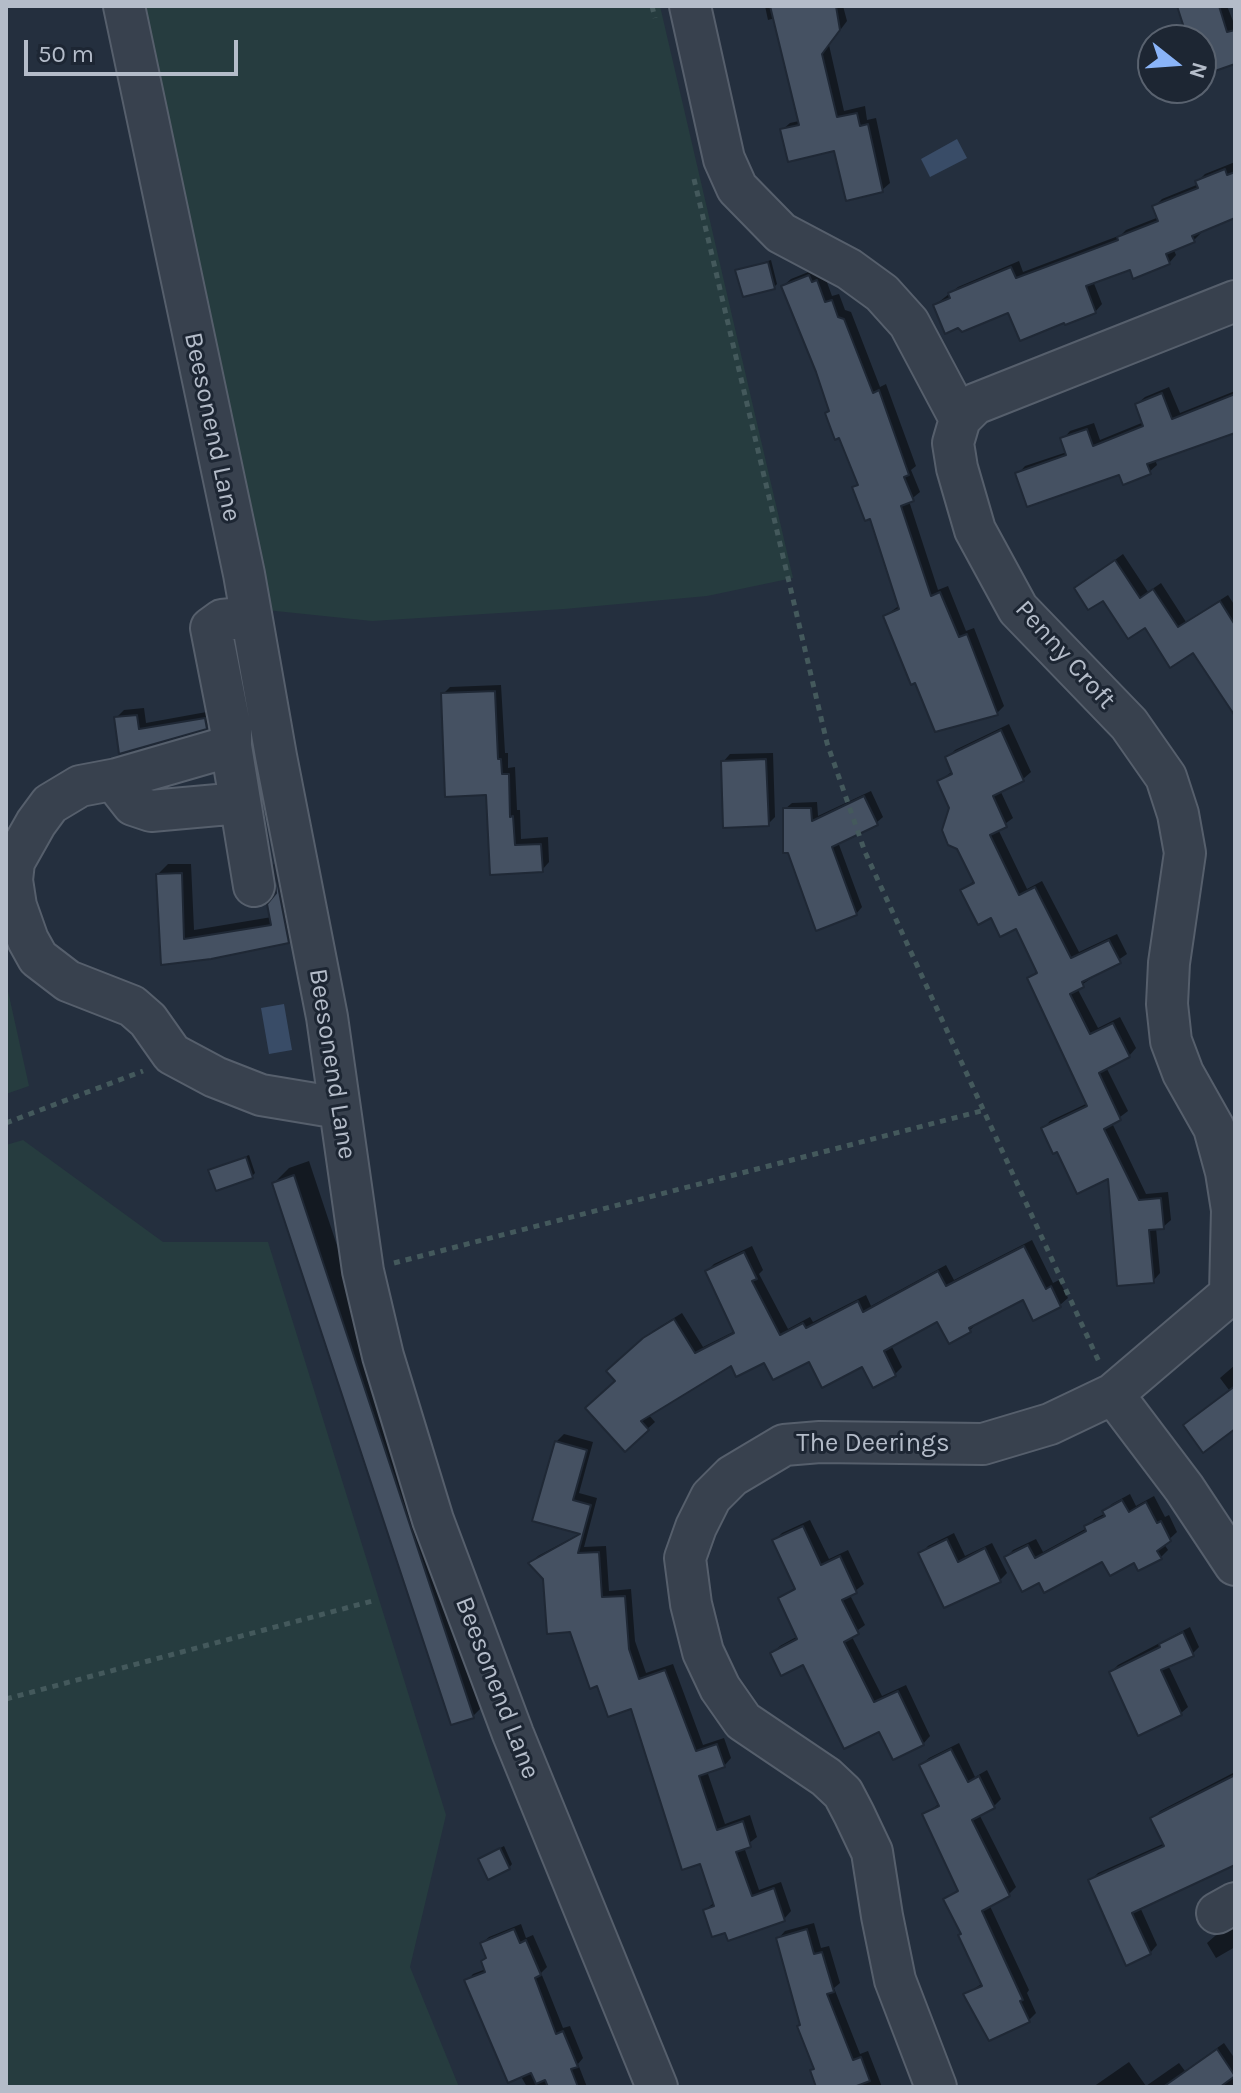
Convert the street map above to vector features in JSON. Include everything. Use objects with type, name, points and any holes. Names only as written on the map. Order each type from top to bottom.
[{"type":"street","name":"Beesonend Lane","points":[[124,6],[251,617],[327,1017],[363,1271],[383,1356],[433,1520],[513,1734],[657,2087]]},
{"type":"street","points":[[673,14],[737,188],[781,233],[849,269],[882,293],[909,323],[960,419],[975,404],[1235,301]]},
{"type":"street","name":"Penny Croft","points":[[960,419],[953,443],[975,530],[1018,609],[1129,724],[1166,777],[1178,814],[1185,853],[1169,963],[1167,1004],[1171,1041],[1183,1073],[1225,1127]]},
{"type":"street","points":[[251,617],[222,620],[211,628],[231,730],[254,886]]},
{"type":"street","points":[[231,746],[117,779],[80,786],[50,804],[14,862],[12,880],[16,906],[38,958],[68,981],[132,1006],[148,1020],[172,1054],[215,1077],[261,1095],[339,1108]]},
{"type":"street","points":[[117,779],[133,805],[151,811],[240,803]]},
{"type":"street","name":"The Deerings","points":[[936,2087],[895,1980],[872,1852],[843,1793],[826,1777],[743,1721],[720,1688],[703,1652],[691,1604],[685,1558],[688,1548],[711,1497],[732,1476],[784,1445],[820,1442],[983,1444],[1050,1424],[1113,1394],[1233,1291],[1232,1210],[1226,1172],[1225,1127]]},
{"type":"street","points":[[1113,1394],[1184,1488],[1235,1565]]},
{"type":"path","points":[[652,6],[673,14]]},
{"type":"path","points":[[693,177],[827,743],[865,852],[1113,1394]]},
{"type":"path","points":[[6,1123],[144,1070],[172,1054]]},
{"type":"path","points":[[363,1271],[985,1110]]},
{"type":"path","points":[[6,1699],[376,1600]]},
{"type":"green space","points":[[141,6],[660,6],[793,578],[707,596],[372,621],[266,610]]},
{"type":"green space","points":[[6,982],[29,1086],[6,1094]]},
{"type":"green space","points":[[23,1140],[163,1242],[268,1242],[446,1815],[410,1967],[459,2087],[6,2087],[6,1145]]},
{"type":"water","points":[[957,139],[967,158],[930,177],[921,159]]},
{"type":"water","points":[[284,1004],[292,1050],[269,1054],[261,1008]]},
{"type":"building","points":[[770,6],[836,6],[840,30],[822,54],[837,117],[857,113],[860,126],[868,124],[883,192],[846,201],[834,151],[788,162],[780,129],[799,125]]},
{"type":"building","points":[[1177,6],[1219,6],[1227,32],[1235,30],[1235,64],[1217,70],[1217,24],[1183,24]]},
{"type":"building","points":[[1225,169],[1227,175],[1235,172],[1235,218],[1192,236],[1195,242],[1166,254],[1170,264],[1133,279],[1130,270],[1086,286],[1096,313],[1020,341],[1008,313],[962,332],[958,328],[945,334],[933,305],[950,298],[948,293],[1011,267],[1016,278],[1118,240],[1117,237],[1158,221],[1152,206],[1198,188],[1195,181]]},
{"type":"building","points":[[768,262],[775,289],[743,297],[735,270]]},
{"type":"building","points":[[809,275],[812,282],[817,280],[825,302],[832,300],[838,317],[844,319],[873,393],[879,390],[909,475],[904,477],[914,501],[901,506],[931,596],[940,592],[959,637],[967,634],[998,715],[935,732],[915,683],[911,685],[883,616],[899,609],[870,519],[865,521],[852,487],[858,485],[839,438],[835,440],[816,372],[781,286]]},
{"type":"building","points":[[1162,393],[1172,419],[1235,394],[1235,433],[1147,464],[1151,474],[1123,485],[1119,475],[1027,507],[1015,473],[1066,455],[1060,438],[1087,429],[1093,446],[1143,426],[1135,404]]},
{"type":"building","points":[[1115,560],[1140,598],[1153,589],[1178,627],[1220,601],[1235,625],[1235,716],[1193,653],[1170,668],[1145,628],[1128,639],[1103,601],[1088,610],[1074,588]]},
{"type":"building","points":[[495,691],[498,759],[501,759],[502,774],[509,774],[510,817],[513,816],[515,845],[541,844],[543,872],[490,875],[486,795],[445,797],[441,693]]},
{"type":"building","points":[[137,715],[139,729],[205,718],[207,729],[119,754],[114,717]]},
{"type":"building","points":[[1001,730],[1024,781],[993,796],[1007,827],[990,835],[1019,895],[1035,887],[1071,958],[1109,940],[1121,963],[1082,982],[1084,987],[1070,994],[1090,1034],[1113,1023],[1130,1057],[1099,1073],[1121,1120],[1104,1129],[1139,1200],[1161,1198],[1164,1229],[1149,1230],[1154,1283],[1117,1286],[1108,1179],[1077,1194],[1057,1152],[1053,1154],[1041,1128],[1087,1106],[1027,978],[1037,973],[1016,929],[1000,937],[991,918],[978,925],[960,890],[974,883],[957,849],[948,845],[942,830],[949,808],[937,781],[952,774],[945,757]]},
{"type":"building","points":[[766,759],[769,826],[723,828],[721,761]]},
{"type":"building","points":[[864,796],[878,825],[832,847],[857,915],[816,931],[788,853],[783,853],[783,808],[811,808],[812,821]]},
{"type":"building","points":[[274,865],[289,943],[211,959],[161,965],[156,874],[182,873],[184,939],[271,925],[267,904],[276,893]]},
{"type":"building","points":[[246,1157],[253,1178],[216,1191],[208,1170]]},
{"type":"building","points":[[294,1175],[474,1718],[451,1725],[272,1183]]},
{"type":"building","points":[[1024,1246],[1046,1289],[1051,1286],[1061,1307],[1033,1321],[1023,1300],[969,1328],[971,1332],[949,1344],[937,1322],[884,1351],[896,1376],[873,1388],[862,1367],[822,1388],[809,1362],[773,1380],[764,1363],[736,1377],[731,1366],[641,1421],[649,1430],[625,1452],[585,1408],[615,1381],[606,1371],[643,1338],[674,1319],[695,1353],[734,1333],[705,1271],[744,1252],[757,1279],[752,1281],[780,1335],[803,1323],[806,1328],[858,1301],[863,1312],[938,1271],[946,1286]]},
{"type":"building","points":[[1235,1386],[1235,1429],[1203,1453],[1183,1425]]},
{"type":"building","points":[[555,1441],[587,1450],[573,1500],[591,1505],[578,1553],[599,1552],[602,1597],[625,1596],[629,1649],[639,1679],[665,1670],[696,1751],[717,1744],[725,1767],[699,1776],[717,1830],[743,1821],[751,1847],[736,1852],[752,1896],[774,1888],[785,1921],[728,1941],[725,1933],[712,1937],[703,1910],[714,1906],[700,1864],[682,1870],[631,1709],[608,1717],[597,1686],[590,1689],[570,1632],[547,1634],[543,1579],[528,1563],[580,1534],[532,1521]]},
{"type":"building","points":[[1122,1500],[1129,1512],[1146,1502],[1157,1523],[1161,1521],[1171,1541],[1157,1551],[1162,1559],[1138,1571],[1134,1563],[1110,1576],[1102,1562],[1044,1593],[1039,1583],[1022,1592],[1004,1557],[1028,1545],[1035,1558],[1086,1531],[1084,1526],[1105,1516],[1102,1511]]},
{"type":"building","points":[[803,1526],[821,1565],[840,1556],[857,1593],[842,1600],[859,1634],[844,1642],[874,1702],[898,1691],[924,1745],[893,1760],[879,1732],[844,1749],[803,1665],[781,1676],[770,1653],[797,1639],[778,1598],[795,1589],[772,1540]]},
{"type":"building","points":[[947,1539],[958,1562],[985,1548],[1001,1582],[944,1608],[918,1553]]},
{"type":"building","points":[[1183,1632],[1194,1656],[1161,1670],[1182,1715],[1138,1736],[1109,1672]]},
{"type":"building","points":[[951,1749],[968,1782],[979,1776],[995,1808],[972,1820],[1010,1896],[982,1911],[1030,2022],[989,2041],[963,1994],[982,1986],[943,1899],[958,1891],[922,1814],[939,1806],[919,1765]]},
{"type":"building","points":[[1235,1775],[1235,1865],[1132,1913],[1151,1954],[1126,1966],[1088,1880],[1164,1846],[1150,1818]]},
{"type":"building","points":[[500,1848],[510,1869],[488,1880],[478,1859]]},
{"type":"building","points":[[514,1929],[520,1943],[526,1940],[541,1975],[535,1978],[556,2034],[563,2031],[578,2067],[571,2069],[578,2087],[548,2087],[545,2080],[536,2084],[531,2073],[508,2083],[464,1980],[485,1972],[481,1961],[486,1958],[480,1943]]},
{"type":"building","points":[[807,1929],[814,1954],[822,1952],[834,1992],[827,1994],[853,2060],[861,2057],[870,2081],[854,2087],[816,2087],[810,2070],[814,2069],[797,2026],[800,2025],[776,1938]]},
{"type":"building","points":[[1217,2049],[1235,2076],[1220,2087],[1163,2087]]}]
